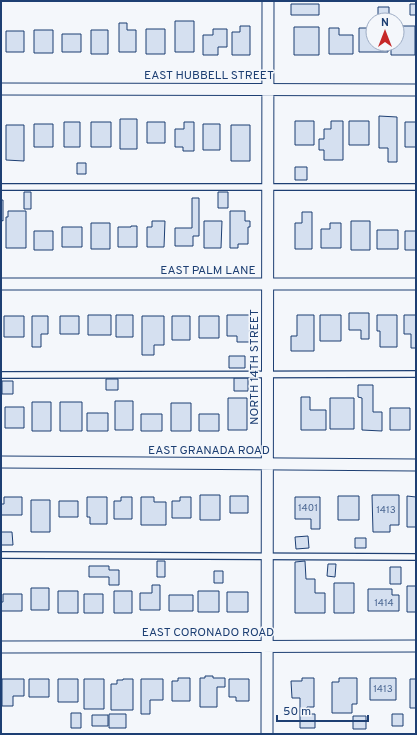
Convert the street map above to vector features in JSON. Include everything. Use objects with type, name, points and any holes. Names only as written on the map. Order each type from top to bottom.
[{"type":"street","name":"NORTH 14TH STREET","points":[[267,734],[268,1]]},
{"type":"street","name":"EAST HUBBELL STREET","points":[[1,89],[416,90]]},
{"type":"street","name":"EAST PALM LANE","points":[[1,284],[416,284]]},
{"type":"street","name":"EAST GRANADA ROAD","points":[[1,462],[416,465]]},
{"type":"street","name":"EAST CORONADO ROAD","points":[[1,647],[416,646]]},
{"type":"lane","points":[[1,187],[416,187]]},
{"type":"lane","points":[[1,374],[416,374]]},
{"type":"lane","points":[[1,555],[416,557]]},
{"type":"building","points":[[291,4],[319,4],[319,15],[291,15]]},
{"type":"building","points":[[410,4],[416,4],[416,15],[410,15]]},
{"type":"building","points":[[378,7],[389,7],[389,12],[378,12]]},
{"type":"building","points":[[175,21],[194,21],[194,52],[175,52]]},
{"type":"building","points":[[119,23],[127,23],[127,30],[136,30],[136,52],[119,52]]},
{"type":"building","points":[[240,26],[250,26],[250,55],[232,55],[232,32],[240,32]]},
{"type":"building","points":[[405,26],[415,26],[415,55],[391,55],[391,52],[405,52]]},
{"type":"building","points":[[294,27],[319,27],[319,55],[294,55]]},
{"type":"building","points":[[329,28],[339,28],[339,35],[353,35],[353,54],[329,54]]},
{"type":"building","points":[[359,28],[365,28],[365,52],[359,52]]},
{"type":"building","points":[[146,29],[165,29],[165,54],[146,54]]},
{"type":"building","points":[[213,29],[227,29],[227,47],[218,47],[218,55],[203,55],[203,35],[213,35]]},
{"type":"building","points":[[34,30],[53,30],[53,53],[34,53]]},
{"type":"building","points":[[91,30],[108,30],[108,54],[91,54]]},
{"type":"building","points":[[6,31],[24,31],[24,52],[6,52]]},
{"type":"building","points":[[62,34],[81,34],[81,52],[62,52]]},
{"type":"building","points":[[379,116],[397,117],[397,162],[388,162],[388,148],[379,148]]},
{"type":"building","points":[[120,119],[137,119],[137,149],[120,149]]},
{"type":"building","points":[[295,121],[314,121],[314,145],[295,145]]},
{"type":"building","points":[[331,121],[343,121],[343,160],[324,160],[324,150],[319,150],[319,139],[324,139],[324,129],[331,129]]},
{"type":"building","points":[[349,121],[369,121],[369,145],[349,145]]},
{"type":"building","points":[[64,122],[80,122],[80,147],[64,147]]},
{"type":"building","points":[[91,122],[111,122],[111,147],[91,147]]},
{"type":"building","points":[[147,122],[165,122],[165,143],[147,143]]},
{"type":"building","points":[[184,122],[194,122],[194,151],[183,151],[183,147],[175,147],[175,129],[184,129]]},
{"type":"building","points":[[405,122],[416,122],[416,147],[405,147]]},
{"type":"building","points":[[34,124],[53,124],[53,147],[34,147]]},
{"type":"building","points":[[203,124],[220,124],[220,150],[203,150]]},
{"type":"building","points":[[6,125],[24,125],[24,161],[6,160]]},
{"type":"building","points":[[231,125],[250,125],[250,161],[231,161]]},
{"type":"building","points":[[77,163],[86,163],[86,174],[77,174]]},
{"type":"building","points":[[295,167],[307,167],[307,180],[295,180]]},
{"type":"building","points":[[24,192],[31,192],[31,209],[24,209]]},
{"type":"building","points":[[218,192],[228,192],[228,208],[218,208]]},
{"type":"building","points":[[192,198],[199,198],[199,236],[193,236],[193,246],[175,246],[175,228],[192,228]]},
{"type":"building","points":[[1,200],[3,200],[3,221],[1,220]]},
{"type":"building","points":[[8,211],[26,211],[26,248],[6,248],[6,217],[8,217]]},
{"type":"building","points":[[230,211],[245,211],[245,221],[250,221],[250,227],[248,227],[248,244],[238,244],[238,248],[230,248]]},
{"type":"building","points":[[302,212],[312,212],[312,249],[295,249],[295,223],[302,223]]},
{"type":"building","points":[[152,221],[165,221],[164,247],[147,247],[147,227],[152,227]]},
{"type":"building","points":[[204,221],[222,221],[221,248],[204,248]]},
{"type":"building","points":[[351,221],[370,221],[370,250],[351,250]]},
{"type":"building","points":[[91,223],[110,223],[110,249],[91,249]]},
{"type":"building","points":[[330,223],[341,223],[341,248],[321,248],[321,229],[330,229]]},
{"type":"building","points":[[137,226],[137,247],[118,247],[118,227]]},
{"type":"building","points":[[62,227],[82,227],[82,247],[62,247]]},
{"type":"building","points":[[377,230],[398,230],[398,249],[377,249]]},
{"type":"building","points":[[34,231],[53,231],[53,250],[34,250]]},
{"type":"building","points":[[405,231],[416,231],[416,250],[405,250]]},
{"type":"building","points":[[349,313],[369,313],[369,339],[361,339],[361,330],[349,330]]},
{"type":"building","points":[[88,315],[111,315],[111,335],[88,335]]},
{"type":"building","points":[[116,315],[133,315],[133,337],[116,337]]},
{"type":"building","points":[[227,315],[250,315],[250,342],[237,342],[237,336],[227,336]]},
{"type":"building","points":[[297,315],[314,315],[314,351],[291,351],[291,336],[297,336]]},
{"type":"building","points":[[320,315],[341,315],[341,341],[320,341]]},
{"type":"building","points":[[377,315],[397,315],[397,347],[380,347],[380,331],[377,331]]},
{"type":"building","points":[[404,315],[416,315],[416,348],[411,348],[411,334],[404,334]]},
{"type":"building","points":[[4,316],[24,316],[24,337],[4,337]]},
{"type":"building","points":[[32,316],[48,316],[48,334],[41,334],[41,347],[32,347]]},
{"type":"building","points":[[60,316],[79,316],[79,334],[60,334]]},
{"type":"building","points":[[142,316],[164,316],[164,345],[154,345],[154,355],[142,355]]},
{"type":"building","points":[[172,316],[190,316],[190,340],[172,340]]},
{"type":"building","points":[[199,316],[219,316],[219,338],[199,338]]},
{"type":"building","points":[[229,356],[245,356],[245,368],[229,368]]},
{"type":"building","points":[[234,378],[248,378],[248,391],[234,391]]},
{"type":"building","points":[[106,379],[118,379],[118,390],[106,390]]},
{"type":"building","points":[[2,381],[13,381],[13,394],[2,394]]},
{"type":"building","points":[[358,385],[373,385],[373,412],[382,412],[382,431],[362,430],[362,398],[358,397]]},
{"type":"building","points":[[301,397],[310,397],[310,410],[326,410],[326,430],[301,430]]},
{"type":"building","points":[[228,398],[247,398],[247,430],[228,430]]},
{"type":"building","points":[[330,398],[354,398],[354,429],[330,429]]},
{"type":"building","points":[[115,401],[133,401],[133,430],[115,430]]},
{"type":"building","points":[[32,402],[51,402],[51,431],[32,431]]},
{"type":"building","points":[[60,402],[82,402],[82,431],[60,431]]},
{"type":"building","points":[[171,403],[191,403],[191,431],[171,431]]},
{"type":"building","points":[[5,407],[24,407],[24,428],[5,428]]},
{"type":"building","points":[[390,408],[410,408],[410,430],[390,430]]},
{"type":"building","points":[[87,413],[108,413],[108,431],[87,431]]},
{"type":"building","points":[[141,414],[162,414],[162,431],[141,431]]},
{"type":"building","points":[[199,414],[219,414],[219,431],[199,431]]},
{"type":"building","points":[[200,495],[220,495],[220,520],[200,520]]},
{"type":"building","points":[[372,495],[399,495],[399,525],[390,525],[390,532],[373,532]]},
{"type":"building","points":[[230,496],[248,496],[248,513],[230,513]]},
{"type":"building","points":[[338,496],[359,496],[359,520],[338,520]]},
{"type":"building","points":[[407,496],[416,497],[416,527],[407,527]]},
{"type":"building","points":[[4,497],[22,497],[22,515],[1,515],[1,504],[4,504]]},
{"type":"building","points":[[87,497],[107,497],[107,524],[90,524],[90,517],[87,517]]},
{"type":"building","points":[[121,497],[132,497],[132,519],[114,519],[114,501],[121,501]]},
{"type":"building","points":[[141,497],[154,497],[154,502],[166,502],[166,525],[141,525]]},
{"type":"building","points":[[180,497],[191,497],[191,518],[172,518],[172,501],[180,501]]},
{"type":"building","points":[[295,497],[320,497],[320,529],[311,529],[311,519],[295,519]]},
{"type":"building","points":[[31,500],[50,500],[50,532],[31,532]]},
{"type":"building","points":[[59,501],[78,501],[78,517],[59,517]]},
{"type":"building","points":[[1,532],[12,532],[13,545],[1,545]]},
{"type":"building","points":[[308,536],[309,548],[296,549],[295,537]]},
{"type":"building","points":[[355,538],[366,538],[366,548],[355,548]]},
{"type":"building","points":[[157,561],[165,561],[165,577],[157,577]]},
{"type":"building","points":[[305,561],[306,579],[315,579],[315,593],[325,593],[325,613],[295,613],[295,562]]},
{"type":"building","points":[[328,564],[336,564],[335,577],[327,576]]},
{"type":"building","points":[[89,566],[109,566],[109,570],[119,570],[119,585],[109,585],[109,577],[89,577]]},
{"type":"building","points":[[390,567],[401,567],[401,584],[390,584]]},
{"type":"building","points":[[214,571],[223,571],[223,583],[214,583]]},
{"type":"building","points":[[334,583],[354,583],[354,613],[334,613]]},
{"type":"building","points":[[152,585],[160,585],[160,610],[140,610],[140,593],[152,593]]},
{"type":"building","points":[[407,586],[416,586],[416,612],[407,612]]},
{"type":"building","points":[[31,588],[49,588],[49,610],[31,610]]},
{"type":"building","points":[[368,589],[392,589],[392,595],[399,595],[399,611],[368,611]]},
{"type":"building","points":[[58,591],[78,591],[78,613],[58,613]]},
{"type":"building","points":[[114,591],[132,591],[132,613],[114,613]]},
{"type":"building","points":[[198,591],[219,591],[219,612],[198,612]]},
{"type":"building","points":[[227,592],[248,592],[248,612],[227,612]]},
{"type":"building","points":[[3,594],[22,594],[22,611],[1,611]]},
{"type":"building","points":[[84,594],[103,594],[103,613],[84,613]]},
{"type":"building","points":[[169,595],[193,595],[193,611],[169,611]]},
{"type":"building","points":[[205,676],[225,678],[225,687],[217,687],[217,707],[200,707],[200,678],[205,678]]},
{"type":"building","points":[[178,678],[190,678],[190,701],[172,701],[172,681],[178,681]]},
{"type":"building","points":[[302,678],[314,678],[314,707],[307,707],[307,714],[315,714],[315,728],[300,728],[300,698],[292,698],[291,681],[302,681]]},
{"type":"building","points":[[339,678],[357,678],[357,704],[352,704],[352,713],[332,713],[332,682],[339,682]]},
{"type":"building","points":[[370,678],[396,678],[396,700],[370,700]]},
{"type":"building","points":[[2,679],[24,679],[24,696],[13,696],[13,706],[2,706]]},
{"type":"building","points":[[29,679],[49,679],[49,697],[29,697]]},
{"type":"building","points":[[58,679],[78,679],[78,702],[58,702]]},
{"type":"building","points":[[84,679],[104,679],[104,709],[84,709]]},
{"type":"building","points":[[133,679],[133,710],[111,710],[111,684],[117,684],[117,680]]},
{"type":"building","points":[[141,679],[163,679],[163,700],[150,700],[150,714],[141,714]]},
{"type":"building","points":[[229,679],[249,679],[249,701],[236,701],[236,697],[229,697]]},
{"type":"building","points":[[410,679],[416,679],[416,708],[410,708]]},
{"type":"building","points":[[71,713],[81,713],[81,728],[71,728]]},
{"type":"building","points":[[109,714],[126,714],[126,728],[109,728]]},
{"type":"building","points":[[392,714],[403,714],[403,726],[392,726]]},
{"type":"building","points":[[92,715],[108,715],[108,726],[92,726]]},
{"type":"building","points":[[353,716],[366,716],[366,729],[353,729]]}]
